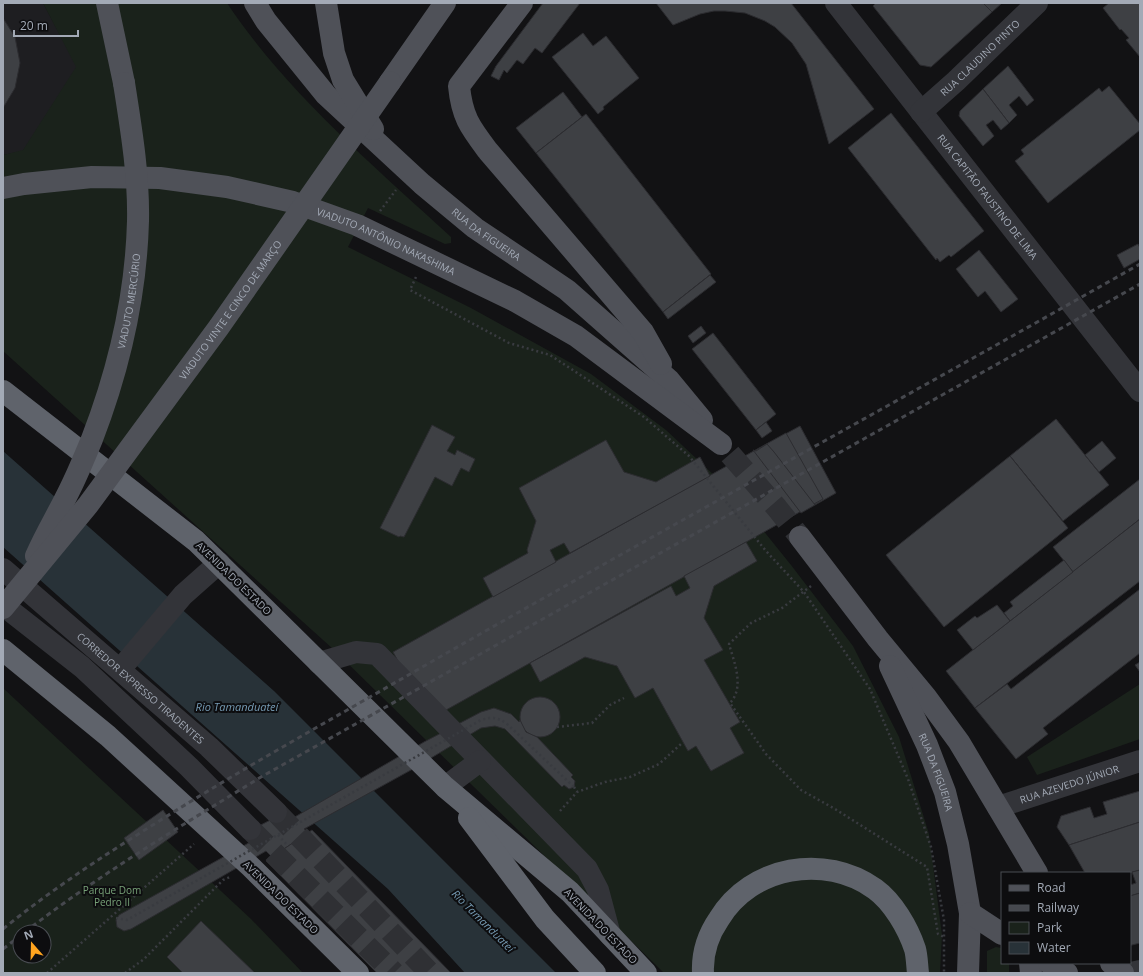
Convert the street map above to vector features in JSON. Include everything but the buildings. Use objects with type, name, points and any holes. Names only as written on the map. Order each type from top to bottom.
[{"type":"highway","name":"AVENIDA DO ESTADO","points":[[3,391],[196,541],[445,787],[570,892],[646,973]]},
{"type":"highway","name":"AVENIDA DO ESTADO","points":[[3,650],[108,736],[251,867],[358,973]]},
{"type":"highway","name":"AVENIDA DO ESTADO","points":[[445,787],[545,919],[595,973]]},
{"type":"highway","points":[[703,973],[704,951],[712,929],[723,912],[739,894],[754,883],[775,873],[802,868],[825,869],[843,874],[860,880],[876,890],[887,901],[905,926],[915,950],[918,973]]},
{"type":"main road","name":"VIADUTO MERCÚRIO","points":[[26,582],[43,538],[70,490],[100,417],[120,354],[133,292],[138,220],[134,149],[124,83],[107,3]]},
{"type":"main road","name":"RUA DA FIGUEIRA","points":[[255,3],[266,21],[326,95],[422,184],[475,228],[567,290],[669,380],[725,449]]},
{"type":"main road","points":[[326,3],[334,53],[343,80],[387,152]]},
{"type":"main road","name":"VIADUTO VINTE E CINCO DE MARÇO","points":[[3,608],[88,505],[219,328],[445,3]]},
{"type":"main road","points":[[522,3],[460,86],[461,106],[468,125],[488,151],[643,332],[669,380]]},
{"type":"main road","name":"VIADUTO ANTÔNIO NAKASHIMA","points":[[3,188],[24,184],[92,177],[160,178],[227,187],[293,202],[357,225],[515,301],[576,336],[725,449]]},
{"type":"main road","name":"RUA DA FIGUEIRA","points":[[800,537],[878,639],[926,696],[950,729],[1036,872]]},
{"type":"main road","name":"RUA DA FIGUEIRA","points":[[878,639],[927,745],[945,792],[958,844],[970,913],[968,973]]},
{"type":"main road","points":[[1015,836],[1019,872]]},
{"type":"main road","points":[[970,913],[1001,933]]},
{"type":"main road","points":[[1051,964],[1067,973]]},
{"type":"main road","points":[[1112,964],[1123,973]]},
{"type":"street","name":"RUA CAPITÃO FAUSTINO DE LIMA","points":[[836,3],[1140,390]]},
{"type":"street","name":"RUA CLAUDINO PINTO","points":[[921,112],[956,81],[1037,3]]},
{"type":"street","points":[[123,666],[183,595],[219,563]]},
{"type":"street","name":"CORREDOR EXPRESSO TIRADENTES","points":[[3,569],[208,747],[276,812]]},
{"type":"street","points":[[3,605],[82,667],[189,768],[250,829]]},
{"type":"street","points":[[319,662],[356,652],[377,654],[587,869],[598,890],[610,935]]},
{"type":"street","points":[[445,787],[480,761]]},
{"type":"street","name":"RUA AZEVEDO JÚNIOR","points":[[998,807],[1140,762]]},
{"type":"street","points":[[1131,973],[1140,971]]},
{"type":"path","points":[[410,290],[509,343],[550,355],[644,417],[689,456],[766,551],[804,592],[870,689],[908,779],[931,847],[944,920],[944,973]]},
{"type":"path","points":[[828,574],[782,608],[751,623],[729,644],[738,675],[735,697],[730,703],[766,754],[801,790],[835,809],[927,868],[938,934],[944,937]]},
{"type":"path","points":[[557,727],[592,723],[610,705],[624,698]]},
{"type":"path","points":[[115,917],[127,920],[470,726],[491,718],[499,718],[506,723],[574,787],[577,792],[605,782],[630,777],[659,764],[682,744]]},
{"type":"path","points":[[47,973],[115,917],[210,830]]},
{"type":"path","points":[[278,835],[288,846]]},
{"type":"path","points":[[125,973],[144,958],[223,880],[251,867]]},
{"type":"shaded area","points":[[3,3],[43,3],[77,67],[23,151],[3,155]]},
{"type":"green space","points":[[43,3],[227,3],[251,36],[304,98],[361,155],[451,237],[451,243],[445,244],[368,208],[348,247],[471,308],[591,374],[666,430],[733,493],[791,565],[853,646],[899,737],[929,834],[942,935],[940,973],[664,973],[333,649],[3,351],[3,155],[23,150],[76,67]]},
{"type":"green space","points":[[1140,684],[1140,739],[1037,775],[1027,757]]},
{"type":"green space","name":"Parque Dom Pedro II","points":[[3,688],[251,919],[303,973],[3,973]]},
{"type":"green space","points":[[996,947],[1001,948],[1001,964],[1009,964],[1009,973],[987,973],[987,951]]},
{"type":"water","name":"Rio Tamanduateí","points":[[3,451],[274,691],[556,973],[465,973],[388,889],[3,547]]},
{"type":"tunnel","points":[[730,454],[800,537]]},
{"type":"tunnel","points":[[276,812],[430,973]]},
{"type":"tunnel","points":[[250,829],[394,973]]},
{"type":"railway","points":[[3,929],[59,887],[136,835],[255,763],[513,615],[1140,264]]},
{"type":"railway","points":[[36,924],[112,870],[261,777],[1140,284]]},
{"type":"railway","points":[[3,949],[12,942]]}]
